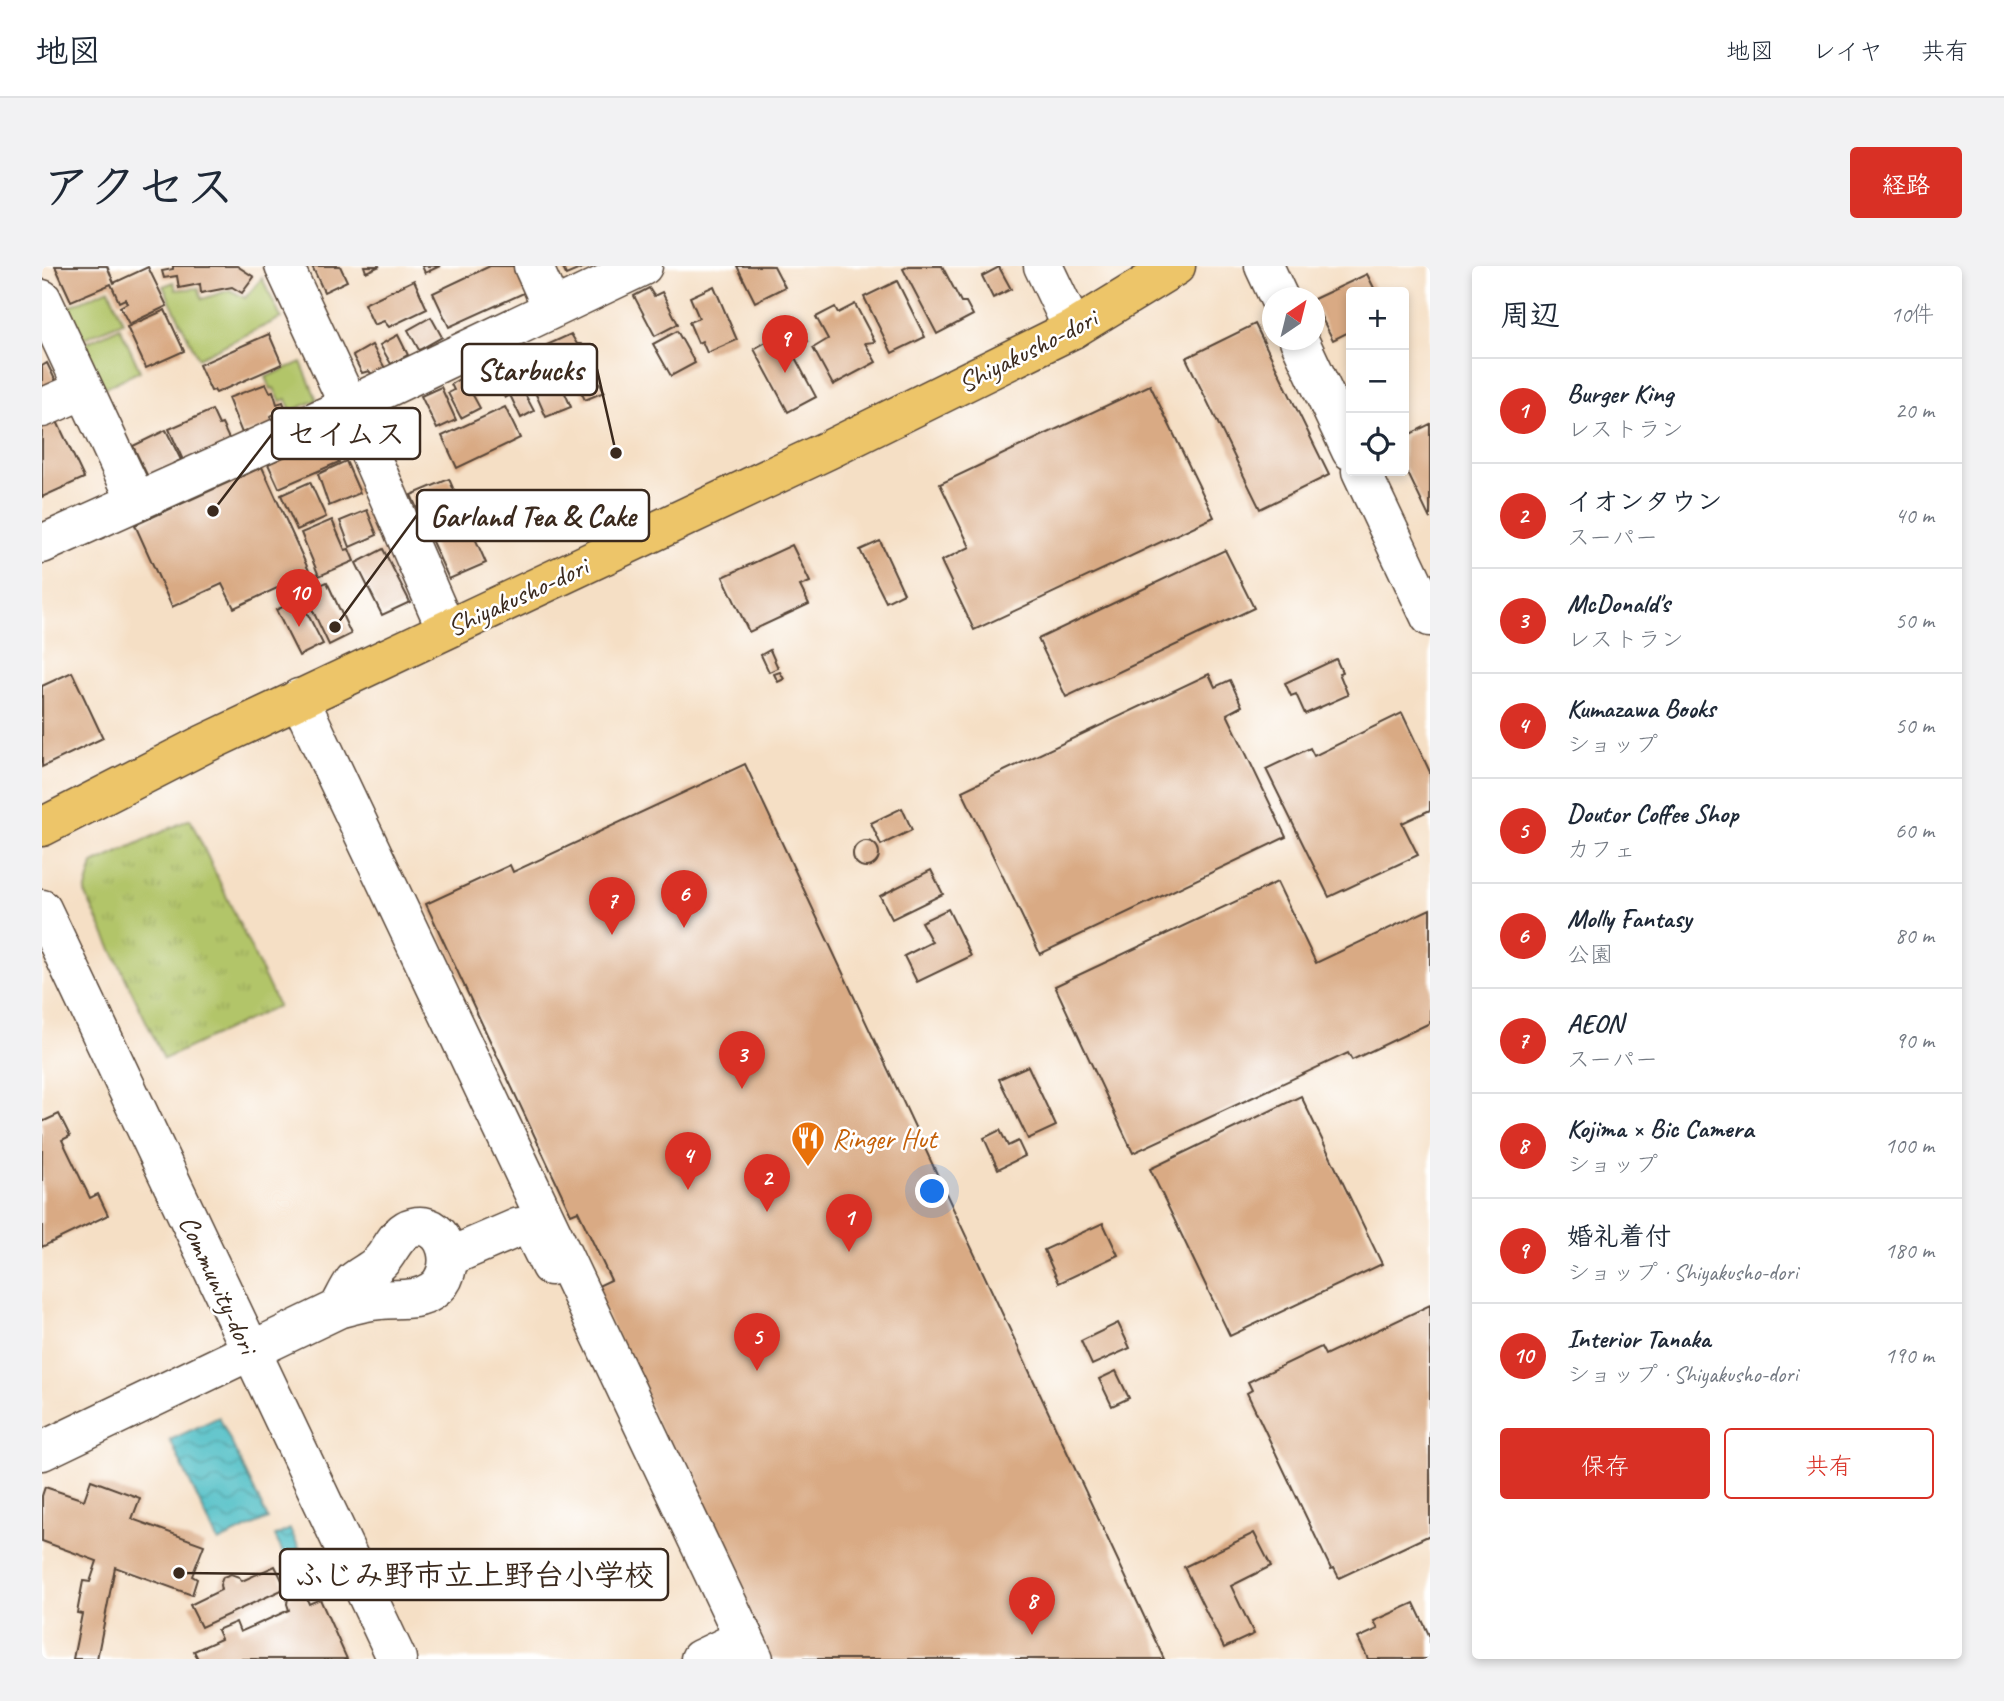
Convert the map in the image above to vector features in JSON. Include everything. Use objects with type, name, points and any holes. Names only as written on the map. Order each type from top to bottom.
[{"type":"main road","name":"Shiyakusho-dori","points":[[42,827],[299,698],[828,450],[1073,330],[1176,266]]},
{"type":"street","points":[[284,266],[349,406],[446,629]]},
{"type":"street","points":[[533,266],[552,308]]},
{"type":"street","points":[[42,544],[349,406],[643,266]]},
{"type":"street","points":[[1043,266],[1073,330]]},
{"type":"street","points":[[1264,266],[1274,287]]},
{"type":"street","points":[[42,299],[136,500]]},
{"type":"street","points":[[1304,350],[1346,440]]},
{"type":"street","points":[[42,408],[83,390]]},
{"type":"street","points":[[1363,476],[1430,617]]},
{"type":"street","points":[[299,698],[749,1648],[700,1659]]},
{"type":"street","name":"Community-dori","points":[[42,909],[397,1659]]},
{"type":"street","points":[[499,1119],[513,1172],[532,1209],[527,1229]]},
{"type":"street","points":[[446,1249],[510,1214],[514,1196],[491,1143],[499,1119]]},
{"type":"street","points":[[42,1451],[338,1309],[360,1302],[421,1297],[435,1290],[446,1277],[446,1249],[434,1231],[412,1227],[398,1236],[380,1263],[354,1282],[338,1309]]},
{"type":"street","points":[[446,1249],[519,1227],[532,1230],[570,1307],[600,1334]]},
{"type":"green space","points":[[262,278],[281,318],[198,358],[163,286],[174,282],[176,290],[198,288],[202,299],[230,290],[245,298]]},
{"type":"green space","points":[[109,289],[123,322],[77,341],[63,309]]},
{"type":"green space","points":[[120,327],[140,371],[100,390],[79,346]]},
{"type":"green space","points":[[301,362],[317,400],[291,411],[286,399],[280,401],[274,388],[271,389],[266,377]]},
{"type":"green space","points":[[190,819],[278,1006],[164,1059],[85,893],[93,864]]},
{"type":"water","points":[[219,1417],[268,1519],[218,1542],[170,1440]]},
{"type":"water","points":[[290,1529],[307,1565],[292,1573],[275,1536]]},
{"type":"building","points":[[55,266],[107,266],[114,283],[148,267],[167,306],[129,324],[120,307],[127,303],[125,299],[119,302],[111,284],[71,301]]},
{"type":"building","points":[[173,266],[237,266],[254,277],[242,293],[232,287],[201,293],[200,284],[179,288],[177,276],[164,278],[162,271],[173,269]]},
{"type":"building","points":[[312,266],[340,266],[347,281],[324,292]]},
{"type":"building","points":[[364,266],[380,266],[366,272]]},
{"type":"building","points":[[422,266],[440,266],[425,273]]},
{"type":"building","points":[[490,266],[514,266],[526,292],[449,327],[433,293]]},
{"type":"building","points":[[562,266],[587,266],[566,275]]},
{"type":"building","points":[[737,266],[774,266],[785,287],[755,302]]},
{"type":"building","points":[[909,266],[942,266],[961,302],[966,302],[973,315],[937,334],[903,269]]},
{"type":"building","points":[[999,267],[1011,289],[993,298],[982,276]]},
{"type":"building","points":[[1367,274],[1374,287],[1346,287],[1346,334],[1333,340],[1325,324],[1325,294]]},
{"type":"building","points":[[414,280],[427,309],[389,327],[384,321],[374,325],[364,304]]},
{"type":"building","points":[[897,281],[925,337],[892,353],[864,297]]},
{"type":"building","points":[[714,286],[737,340],[707,353],[702,341],[698,343],[689,322],[699,318],[690,297]]},
{"type":"building","points":[[649,288],[654,296],[662,292],[678,324],[655,336],[634,296]]},
{"type":"building","points":[[855,304],[875,342],[865,343],[876,362],[833,385],[813,348],[828,339],[816,317],[835,307],[838,313]]},
{"type":"building","points":[[165,310],[184,351],[146,368],[127,327]]},
{"type":"building","points":[[431,317],[442,337],[419,350],[408,330]]},
{"type":"building","points":[[1255,324],[1262,338],[1262,350],[1268,350],[1329,475],[1260,509],[1186,358]]},
{"type":"building","points":[[800,327],[808,341],[797,347],[790,333]]},
{"type":"building","points":[[677,331],[695,363],[671,376],[653,344]]},
{"type":"building","points":[[782,333],[816,397],[788,412],[754,349]]},
{"type":"building","points":[[269,334],[282,364],[216,393],[211,391],[199,365]]},
{"type":"building","points":[[571,334],[577,344],[581,344],[604,392],[585,400],[576,381],[566,385],[547,345]]},
{"type":"building","points":[[398,335],[408,355],[391,364],[380,345]]},
{"type":"building","points":[[372,345],[387,372],[376,379],[369,371],[362,373],[353,356]]},
{"type":"building","points":[[505,357],[534,411],[521,418],[510,395],[505,398],[488,366]]},
{"type":"building","points":[[47,363],[60,390],[42,398],[42,366]]},
{"type":"building","points":[[552,363],[571,407],[546,417],[527,374]]},
{"type":"building","points":[[463,377],[480,408],[461,418],[448,393],[454,390],[451,384]]},
{"type":"building","points":[[266,384],[270,392],[273,391],[277,404],[283,402],[286,410],[270,416],[273,426],[242,433],[228,398]]},
{"type":"building","points":[[1150,385],[1214,517],[974,630],[941,561],[970,547],[940,484]]},
{"type":"building","points":[[441,387],[456,420],[437,429],[421,396]]},
{"type":"building","points":[[505,407],[520,438],[457,468],[442,436]]},
{"type":"building","points":[[212,410],[231,443],[186,467],[169,429]]},
{"type":"building","points":[[54,415],[84,478],[42,497],[42,421]]},
{"type":"building","points":[[1430,424],[1430,519],[1409,475],[1409,434]]},
{"type":"building","points":[[166,430],[181,460],[174,463],[176,466],[149,479],[133,446]]},
{"type":"building","points":[[328,437],[339,462],[279,488],[268,464]]},
{"type":"building","points":[[346,461],[360,493],[329,506],[318,474]]},
{"type":"building","points":[[262,467],[310,573],[234,608],[222,584],[172,607],[135,525]]},
{"type":"building","points":[[449,479],[486,563],[449,579],[411,495]]},
{"type":"building","points":[[310,482],[326,517],[297,530],[281,495]]},
{"type":"building","points":[[367,510],[377,535],[350,547],[340,521]]},
{"type":"building","points":[[332,520],[345,550],[349,549],[354,561],[319,576],[301,533]]},
{"type":"building","points":[[880,541],[904,593],[886,602],[860,550]]},
{"type":"building","points":[[792,545],[810,582],[800,586],[809,604],[749,632],[723,577]]},
{"type":"building","points":[[383,549],[410,602],[382,615],[356,563]]},
{"type":"building","points":[[1225,550],[1254,608],[1066,697],[1038,639]]},
{"type":"building","points":[[327,582],[351,634],[329,645],[304,592]]},
{"type":"building","points":[[300,599],[323,644],[299,656],[276,610]]},
{"type":"building","points":[[770,650],[778,668],[769,672],[761,655]]},
{"type":"building","points":[[1336,659],[1348,695],[1305,714],[1296,694],[1291,696],[1285,683]]},
{"type":"building","points":[[72,672],[103,738],[42,767],[42,686]]},
{"type":"building","points":[[780,672],[784,679],[778,682],[774,674]]},
{"type":"building","points":[[1209,674],[1215,687],[1230,680],[1242,706],[1227,714],[1286,837],[1040,954],[962,791]]},
{"type":"building","points":[[1402,713],[1430,772],[1430,810],[1402,823],[1418,855],[1329,897],[1266,769],[1310,748],[1314,756]]},
{"type":"building","points":[[745,764],[1164,1659],[768,1659],[594,1288],[611,1280],[578,1211],[571,1214],[426,904],[510,865],[513,872]]},
{"type":"building","points":[[902,808],[912,830],[881,845],[871,823]]},
{"type":"building","points":[[866,841],[875,845],[879,854],[875,863],[866,867],[857,863],[853,854],[857,845]]},
{"type":"building","points":[[931,870],[943,894],[892,919],[880,896]]},
{"type":"building","points":[[1277,882],[1316,963],[1430,909],[1430,1023],[1352,1060],[1348,1053],[1133,1153],[1055,986]]},
{"type":"building","points":[[948,909],[971,956],[917,982],[904,956],[932,942],[921,922]]},
{"type":"building","points":[[1028,1066],[1056,1126],[1028,1139],[999,1079]]},
{"type":"building","points":[[1301,1096],[1382,1264],[1230,1336],[1150,1169]]},
{"type":"building","points":[[59,1114],[70,1136],[62,1140],[90,1198],[98,1194],[108,1215],[42,1247],[42,1122]]},
{"type":"building","points":[[1000,1130],[1008,1146],[1018,1141],[1025,1156],[998,1169],[984,1138]]},
{"type":"building","points":[[1103,1223],[1118,1255],[1059,1283],[1044,1250]]},
{"type":"building","points":[[1430,1305],[1430,1535],[1339,1578],[1334,1568],[1331,1569],[1247,1393],[1252,1390],[1248,1382],[1321,1347],[1325,1355]]},
{"type":"building","points":[[1118,1323],[1130,1348],[1092,1365],[1081,1341]]},
{"type":"building","points":[[1116,1371],[1129,1398],[1112,1406],[1099,1379]]},
{"type":"building","points":[[91,1480],[140,1498],[132,1519],[204,1545],[192,1576],[197,1579],[192,1595],[115,1567],[97,1659],[73,1659],[82,1614],[77,1613],[83,1581],[90,1582],[97,1561],[42,1541],[42,1496],[45,1487],[84,1500]]},
{"type":"building","points":[[1254,1533],[1271,1566],[1231,1586],[1254,1634],[1224,1648],[1184,1567]]},
{"type":"building","points":[[275,1566],[286,1588],[201,1627],[190,1605],[221,1590],[223,1577],[231,1574],[242,1581]]},
{"type":"building","points":[[303,1590],[309,1604],[320,1599],[347,1659],[198,1659],[194,1651],[221,1639],[217,1630],[236,1622],[240,1632],[289,1610],[288,1597]]},
{"type":"building","points":[[1414,1603],[1430,1637],[1430,1659],[1368,1659],[1358,1638],[1378,1629],[1374,1621]]},
{"type":"place","name":"婚礼着付","points":[[785,373]]},
{"type":"place","name":"Starbucks","points":[[616,453]]},
{"type":"place","name":"セイムス","points":[[213,511]]},
{"type":"place","name":"Interior Tanaka","points":[[299,627]]},
{"type":"place","name":"Garland Tea & Cake","points":[[335,627]]},
{"type":"place","name":"Molly Fantasy","points":[[684,928]]},
{"type":"place","name":"AEON","points":[[612,935]]},
{"type":"place","name":"McDonald's","points":[[742,1089]]},
{"type":"place","name":"Ringer Hut","points":[[808,1168]]},
{"type":"place","name":"Kumazawa Books","points":[[688,1190]]},
{"type":"place","name":"イオンタウン","points":[[767,1212]]},
{"type":"place","name":"Burger King","points":[[849,1252]]},
{"type":"place","name":"Doutor Coffee Shop","points":[[757,1371]]},
{"type":"place","name":"ふじみ野市立上野台小学校","points":[[179,1573]]},
{"type":"place","name":"Kojima × Bic Camera","points":[[1032,1635]]}]
